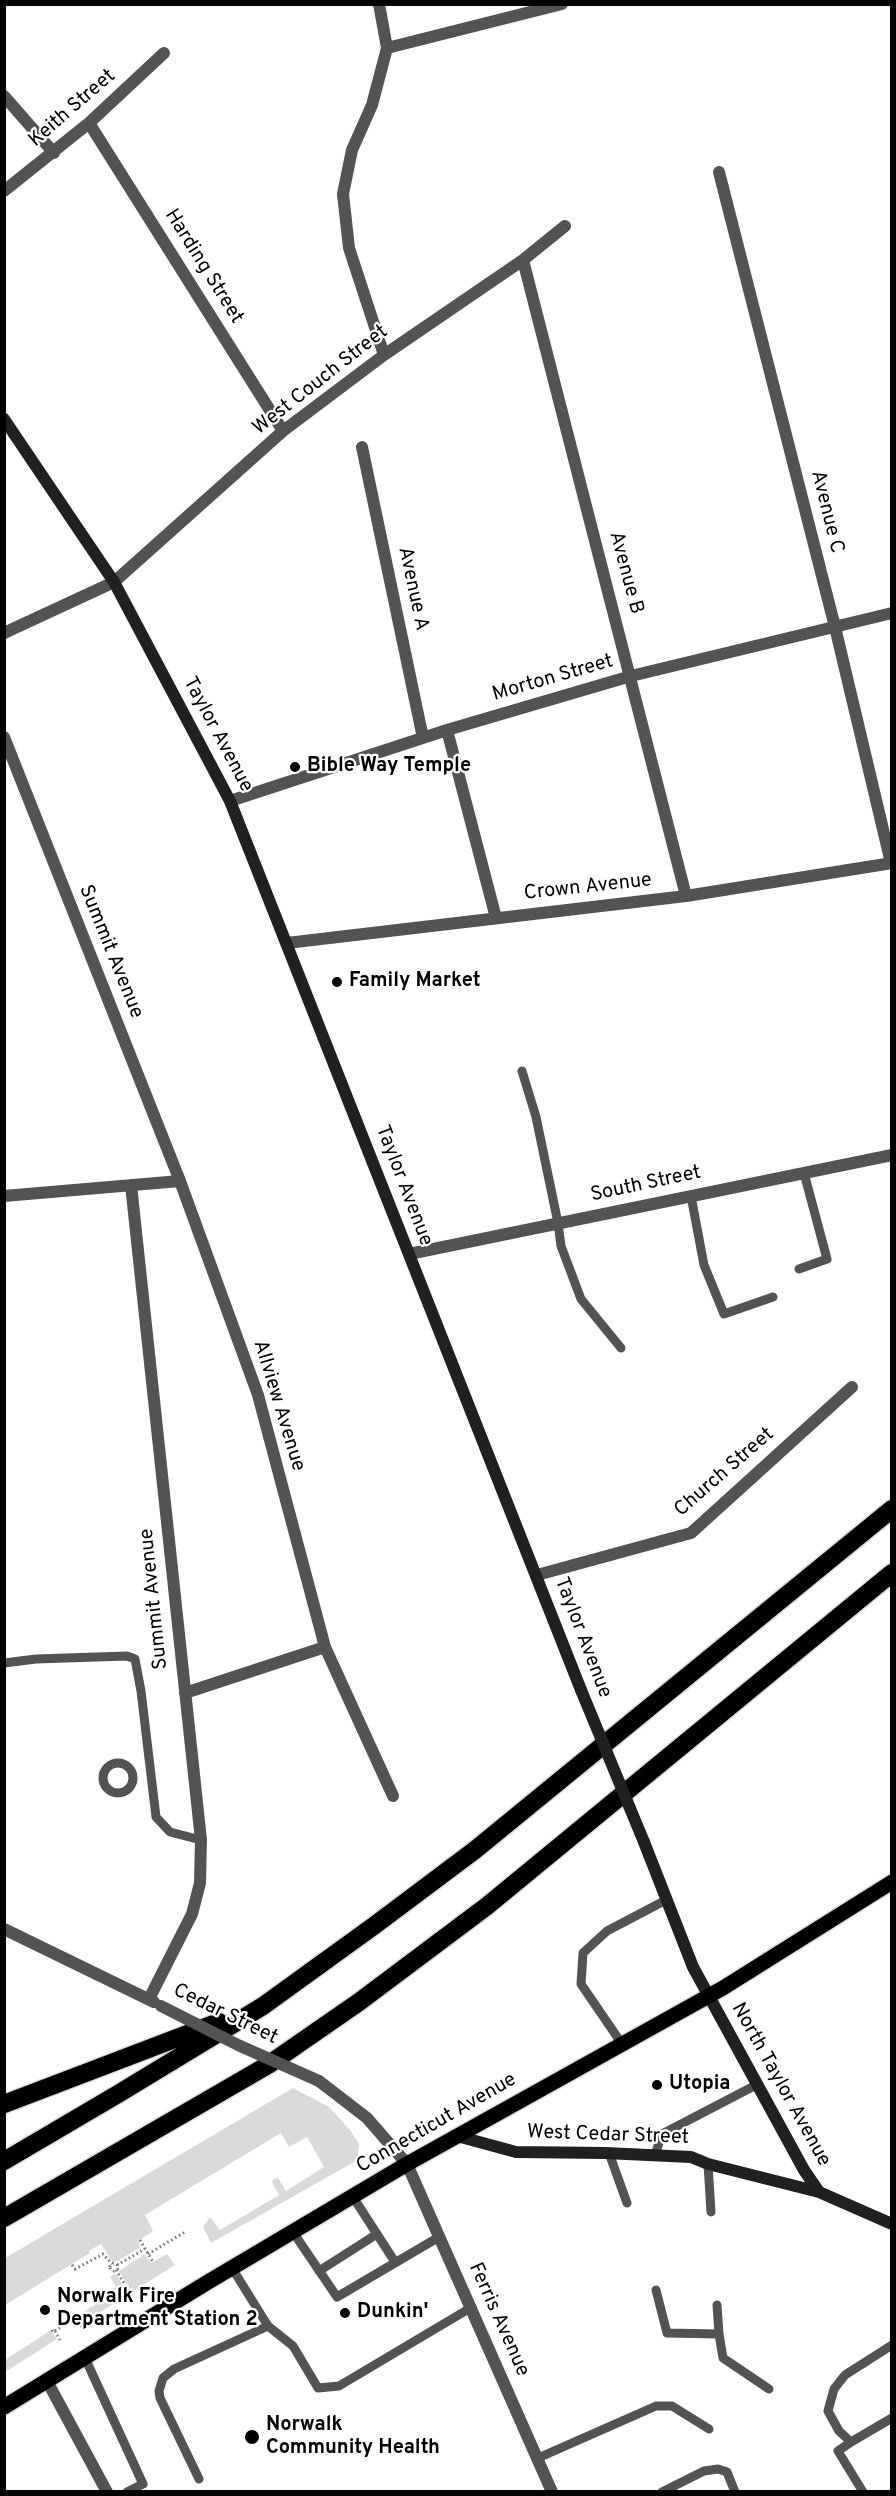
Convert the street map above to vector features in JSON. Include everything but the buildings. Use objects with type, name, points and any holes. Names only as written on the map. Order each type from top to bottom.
[{"type":"highway","points":[[4,2161],[263,2006],[375,1925],[475,1850],[891,1509]]},
{"type":"highway","points":[[4,2218],[268,2065],[350,2008],[487,1906],[891,1573]]},
{"type":"highway","points":[[695,1735],[891,1589]]},
{"type":"highway","points":[[4,2104],[263,2006]]},
{"type":"main road","name":"Connecticut Avenue","points":[[4,2407],[407,2164],[708,1996],[891,1882]]},
{"type":"street","points":[[379,4],[387,48],[372,105],[352,150],[343,194],[349,248],[384,355]]},
{"type":"street","points":[[387,48],[562,4]]},
{"type":"street","name":"Keith Street","points":[[4,191],[89,123],[164,53]]},
{"type":"street","points":[[4,96],[54,153]]},
{"type":"street","name":"Harding Street","points":[[89,123],[283,432]]},
{"type":"street","name":"Avenue C","points":[[719,172],[835,627],[891,863]]},
{"type":"street","name":"West Couch Street","points":[[4,633],[114,582],[283,432],[384,355],[523,260],[565,226]]},
{"type":"street","name":"Avenue B","points":[[523,260],[686,896]]},
{"type":"street","name":"Taylor Avenue","points":[[4,419],[114,582],[230,801],[581,1689],[693,1967],[708,1996]]},
{"type":"street","name":"Avenue A","points":[[362,447],[423,738]]},
{"type":"street","name":"Morton Street","points":[[230,801],[447,730],[631,676],[891,613]]},
{"type":"street","points":[[447,730],[496,918]]},
{"type":"street","name":"Summit Avenue","points":[[4,737],[180,1181]]},
{"type":"street","name":"Crown Avenue","points":[[287,944],[686,896],[891,863]]},
{"type":"street","name":"South Street","points":[[409,1254],[891,1155]]},
{"type":"street","points":[[4,1196],[180,1181]]},
{"type":"street","name":"Allview Avenue","points":[[180,1181],[258,1395],[325,1647],[393,1796]]},
{"type":"street","name":"Summit Avenue","points":[[131,1185],[201,1840],[200,1882],[192,1914],[149,1999]]},
{"type":"street","name":"Church Street","points":[[537,1575],[691,1533],[852,1387]]},
{"type":"street","points":[[185,1693],[325,1647]]},
{"type":"street","name":"Cedar Street","points":[[4,1929],[238,2045],[320,2081],[367,2118],[407,2164]]},
{"type":"street","name":"North Taylor Avenue","points":[[708,1996],[804,2170],[819,2192]]},
{"type":"street","name":"West Cedar Street","points":[[457,2136],[516,2152],[691,2157],[708,2164],[819,2192],[891,2224]]},
{"type":"street","name":"Ferris Avenue","points":[[407,2164],[552,2492]]},
{"type":"street","points":[[47,2381],[107,2492]]},
{"type":"lane","points":[[522,1071],[536,1117],[561,1246],[581,1299],[621,1348]]},
{"type":"lane","points":[[799,1269],[827,1259],[804,1173]]},
{"type":"lane","points":[[691,1196],[704,1265],[724,1314],[773,1297]]},
{"type":"lane","points":[[4,1663],[36,1659],[127,1656],[135,1659],[156,1817],[170,1832],[201,1840]]},
{"type":"lane","points":[[133,1777],[151,1775]]},
{"type":"lane","points":[[622,2044],[581,1984],[583,1953],[607,1931],[666,1900]]},
{"type":"lane","points":[[655,2155],[662,2134],[758,2084]]},
{"type":"lane","points":[[609,2153],[627,2204]]},
{"type":"lane","points":[[708,2164],[711,2212]]},
{"type":"lane","points":[[352,2197],[395,2262]]},
{"type":"lane","points":[[293,2232],[337,2297],[439,2237]]},
{"type":"lane","points":[[320,2271],[377,2234]]},
{"type":"lane","points":[[232,2268],[268,2326],[293,2346],[318,2388],[339,2386],[472,2307]]},
{"type":"lane","points":[[656,2290],[667,2333],[719,2334]]},
{"type":"lane","points":[[717,2305],[723,2358],[769,2389]]},
{"type":"lane","points":[[199,2479],[160,2398],[159,2391],[163,2378],[174,2369],[268,2326]]},
{"type":"lane","points":[[851,2442],[839,2430],[828,2411],[829,2400],[845,2375],[891,2345]]},
{"type":"lane","points":[[85,2358],[143,2484],[127,2492]]},
{"type":"lane","points":[[538,2458],[656,2406],[672,2406],[709,2429]]},
{"type":"lane","points":[[863,2492],[838,2451],[891,2418]]},
{"type":"lane","points":[[662,2492],[704,2471],[718,2469],[727,2472],[735,2492]]},
{"type":"path","points":[[148,2254],[185,2232]]},
{"type":"path","points":[[140,2240],[153,2262]]},
{"type":"path","points":[[110,2268],[145,2249]]},
{"type":"path","points":[[72,2265],[75,2269],[103,2254],[110,2268],[116,2270],[132,2296]]},
{"type":"path","points":[[116,2270],[117,2265]]},
{"type":"path","points":[[60,2340],[53,2331],[77,2317],[82,2327]]},
{"type":"shaded area","points":[[293,2088],[329,2107],[350,2130],[359,2144],[358,2156],[354,2162],[211,2243],[203,2227],[210,2217],[220,2230],[279,2195],[272,2182],[274,2179],[278,2178],[286,2191],[324,2167],[307,2137],[289,2147],[281,2133],[145,2215],[153,2231],[138,2241],[141,2247],[116,2262],[112,2261],[101,2244],[5,2305],[5,2258]]},
{"type":"shaded area","points":[[145,2254],[151,2263],[167,2254],[175,2265],[132,2292],[119,2271]]},
{"type":"shaded area","points":[[115,2273],[129,2294],[83,2323],[78,2315],[95,2305],[93,2302],[116,2287],[110,2277]]},
{"type":"shaded area","points":[[51,2330],[57,2339],[5,2372],[5,2360]]},
{"type":"place","name":"Bible Way Temple","points":[[295,767]]},
{"type":"place","name":"Family Market","points":[[337,982]]},
{"type":"place","name":"Utopia","points":[[657,2085]]},
{"type":"place","name":"Norwalk Fire Department Station 2","points":[[45,2310]]},
{"type":"place","name":"Dunkin'","points":[[345,2313]]},
{"type":"place","name":"Norwalk Community Health","points":[[252,2437]]}]
